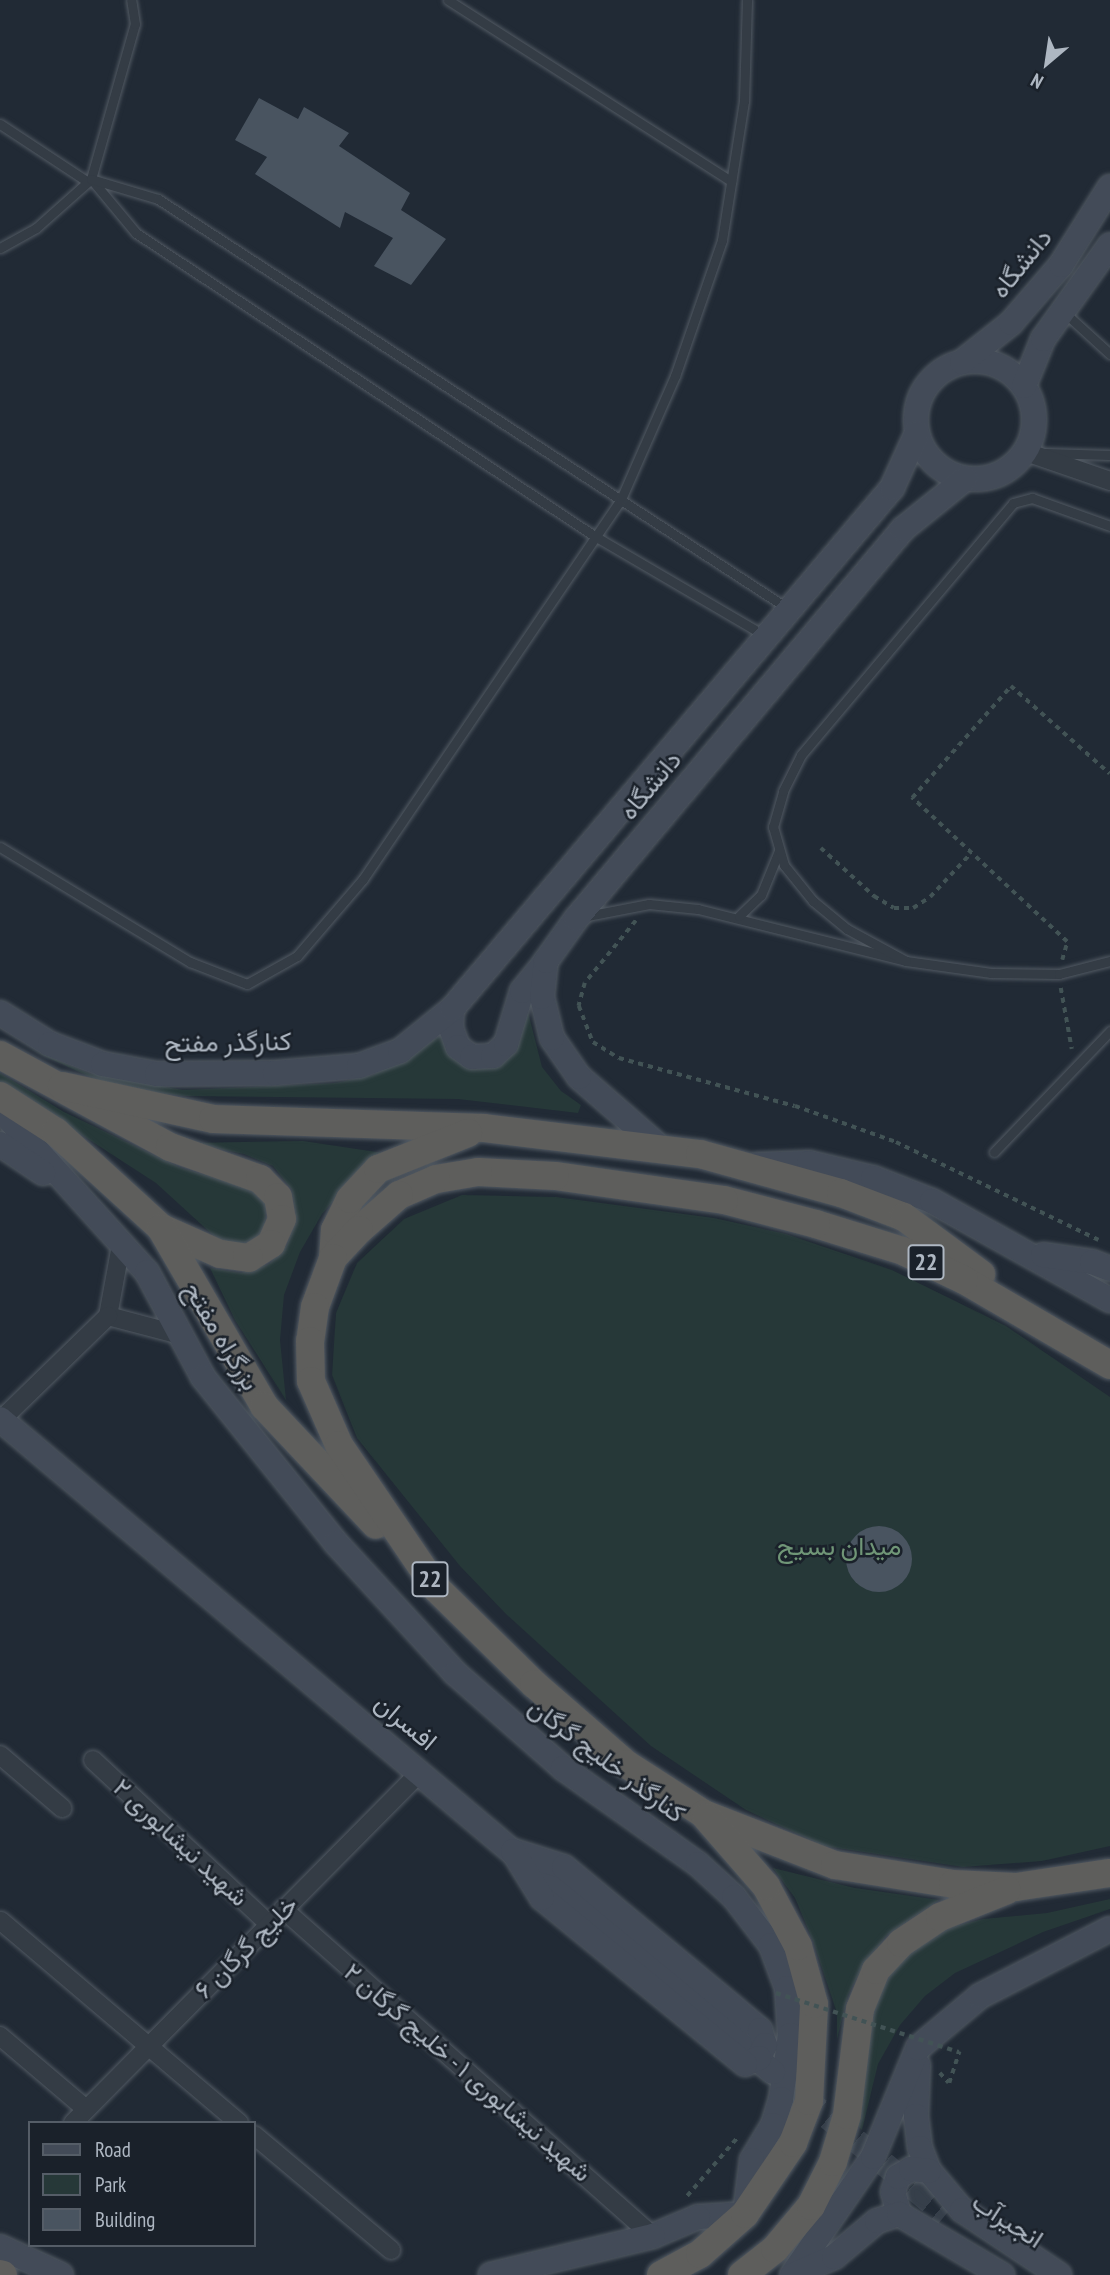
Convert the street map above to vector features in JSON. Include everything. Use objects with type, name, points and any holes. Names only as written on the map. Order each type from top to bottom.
[{"type":"highway","name":"22","points":[[0,1055],[62,1086],[214,1119],[484,1128],[663,1150],[749,1166],[841,1193],[904,1217],[1110,1365]]},
{"type":"highway","points":[[62,1086],[170,1147],[260,1179],[278,1197],[282,1219],[271,1244],[249,1258],[220,1254],[161,1228]]},
{"type":"highway","name":"بزرگراه مفتح","points":[[0,1096],[56,1132],[161,1228],[264,1406],[437,1589]]},
{"type":"highway","points":[[332,1258],[335,1230],[350,1199],[378,1169],[484,1128]]},
{"type":"highway","name":"22","points":[[1069,1338],[903,1251],[724,1200],[555,1176],[478,1172],[436,1179],[398,1195],[332,1258],[315,1307],[311,1381],[339,1445],[437,1589],[534,1684],[626,1764],[704,1814],[835,1865],[953,1884],[1016,1887],[1110,1873]]},
{"type":"highway","points":[[662,2275],[700,2254],[745,2214],[793,2143],[809,2101],[814,2004],[798,1946],[766,1886],[704,1814]]},
{"type":"highway","points":[[742,2275],[775,2249],[811,2206],[833,2162],[847,2115],[860,2009],[876,1970],[901,1943],[940,1917],[1016,1887]]},
{"type":"main road","name":"دانشگاه","points":[[962,362],[1011,323],[1061,265],[1110,187]]},
{"type":"main road","points":[[1024,386],[1043,339],[1110,245]]},
{"type":"main road","points":[[985,361],[1007,369],[1024,386],[1034,419],[1026,452],[999,474],[965,478],[943,470],[926,454],[917,433],[916,409],[925,388],[941,371],[962,362],[985,361]]},
{"type":"main road","name":"دانشگاه","points":[[452,1009],[892,488],[917,433]]},
{"type":"main road","name":"دانشگاه","points":[[663,1150],[579,1077],[552,1038],[542,997],[546,961],[576,919],[903,529],[965,478]]},
{"type":"main road","points":[[576,862],[604,886]]},
{"type":"main road","points":[[452,1009],[451,1028],[458,1047],[472,1057],[493,1056],[506,1044],[522,991],[546,961]]},
{"type":"main road","name":"کنارگذر مفتح","points":[[0,1013],[50,1044],[103,1064],[157,1074],[222,1075],[359,1066],[400,1051],[452,1009]]},
{"type":"main road","points":[[0,1109],[75,1196]]},
{"type":"main road","points":[[0,1144],[75,1196]]},
{"type":"main road","points":[[749,1166],[809,1163],[873,1178],[932,1201],[1031,1253],[1110,1300]]},
{"type":"main road","name":"کنارگذر خلیج گرگان","points":[[75,1196],[147,1272],[203,1377],[280,1476],[455,1673],[542,1751],[698,1864],[734,1897],[771,1945],[786,1987],[790,2035],[781,2099],[773,2125],[752,2160],[745,2214]]},
{"type":"main road","points":[[1031,1253],[1092,1262],[1110,1269]]},
{"type":"main road","name":"افسران","points":[[0,1420],[513,1851],[759,2065],[781,2099]]},
{"type":"main road","points":[[793,2275],[873,2157],[918,2048],[980,1996],[1110,1929]]},
{"type":"main road","points":[[918,2048],[916,2116],[920,2148],[929,2171],[962,2210],[1059,2275]]},
{"type":"main road","points":[[929,2171],[911,2169],[898,2177],[893,2192],[899,2214],[1002,2275]]},
{"type":"main road","points":[[491,2275],[653,2236],[698,2217],[745,2214]]},
{"type":"main road","points":[[793,2275],[834,2257],[877,2221],[899,2214]]},
{"type":"main road","name":"انجیرآب","points":[[946,2215],[1037,2275]]},
{"type":"main road","points":[[0,2247],[61,2275]]},
{"type":"street","points":[[1026,452],[1110,481]]},
{"type":"street","points":[[0,1420],[108,1316],[121,1245]]},
{"type":"street","points":[[108,1316],[180,1335]]},
{"type":"street","points":[[0,1755],[62,1808]]},
{"type":"street","name":"شهید نیشابوری ۲","points":[[93,1760],[268,1924]]},
{"type":"street","name":"خلیج گرگان ۶","points":[[75,2121],[420,1772]]},
{"type":"street","name":"شهید نیشابوری ۱ - خلیج گرگان ۲","points":[[283,1909],[653,2236]]},
{"type":"street","points":[[1,1921],[237,2121]]},
{"type":"street","points":[[0,2036],[85,2108]]},
{"type":"street","points":[[256,2137],[391,2250]]},
{"type":"lane","points":[[0,248],[36,228],[89,180],[135,24],[131,0]]},
{"type":"lane","points":[[448,0],[731,181]]},
{"type":"lane","points":[[0,847],[190,962],[247,984],[297,956],[363,879],[621,499],[675,376],[722,240],[744,102],[747,0]]},
{"type":"lane","points":[[0,124],[89,180],[136,233],[596,537],[766,636]]},
{"type":"lane","points":[[89,180],[159,199],[789,609]]},
{"type":"lane","points":[[1064,312],[1110,354]]},
{"type":"lane","points":[[1026,452],[1110,455]]},
{"type":"lane","points":[[906,961],[847,929],[813,901],[784,865],[773,827],[801,755],[995,519],[1013,502],[1032,498],[1110,526]]},
{"type":"lane","points":[[739,916],[761,895],[775,868],[779,848]]},
{"type":"lane","points":[[576,919],[649,904],[739,916],[906,961],[991,973],[1059,974],[1110,961]]},
{"type":"lane","points":[[994,1152],[1110,1031]]},
{"type":"path","points":[[1075,1067],[1059,974],[1067,942],[912,798],[1011,686],[1110,774]]},
{"type":"path","points":[[821,848],[874,896],[894,908],[912,908],[930,897],[971,853]]},
{"type":"path","points":[[649,904],[585,983],[579,1006],[593,1042],[618,1058],[795,1106],[896,1142],[1110,1246]]},
{"type":"path","points":[[776,1993],[959,2052],[949,2083]]},
{"type":"path","points":[[680,2204],[744,2130]]},
{"type":"green space","points":[[527,1008],[542,1067],[561,1091],[581,1105],[578,1113],[458,1099],[185,1096],[136,1091],[90,1077],[27,1048],[91,1074],[183,1090],[335,1083],[373,1075],[443,1034],[477,1068]]},
{"type":"green space","points":[[0,1073],[64,1112],[181,1168],[255,1189],[266,1201],[265,1230],[252,1241],[234,1245],[215,1237],[156,1183],[0,1082]]},
{"type":"green space","points":[[303,1141],[390,1154],[348,1184],[322,1214],[300,1252],[284,1295],[280,1340],[286,1400],[235,1320],[210,1268],[241,1273],[269,1264],[287,1245],[296,1217],[292,1190],[273,1166],[244,1154],[189,1143]]},
{"type":"green space","name":"میدان بسیج","points":[[462,1195],[556,1197],[714,1218],[786,1234],[892,1270],[1006,1326],[1110,1397],[1110,1846],[1042,1861],[963,1867],[824,1846],[746,1810],[651,1746],[506,1614],[460,1566],[357,1438],[332,1375],[336,1313],[357,1263],[404,1219]]},
{"type":"green space","points":[[773,1868],[855,1888],[939,1900],[887,1935],[864,1964],[848,1995],[837,2039],[837,2013],[813,1941],[795,1898]]},
{"type":"green space","points":[[1110,1899],[1110,1909],[1043,1932],[955,1973],[925,1996],[900,2025],[878,2064],[862,2130],[858,2126],[874,2003],[894,1969],[920,1944],[947,1928],[983,1919],[1047,1913]]},
{"type":"building","points":[[259,98],[298,119],[304,107],[349,133],[339,146],[410,193],[401,210],[446,239],[411,285],[374,266],[393,238],[345,212],[340,228],[255,174],[267,157],[235,140]]},
{"type":"building","points":[[879,1526],[902,1536],[912,1559],[902,1582],[879,1592],[856,1582],[846,1559],[856,1536]]},
{"type":"tunnel","points":[[773,2072],[946,2215]]}]
